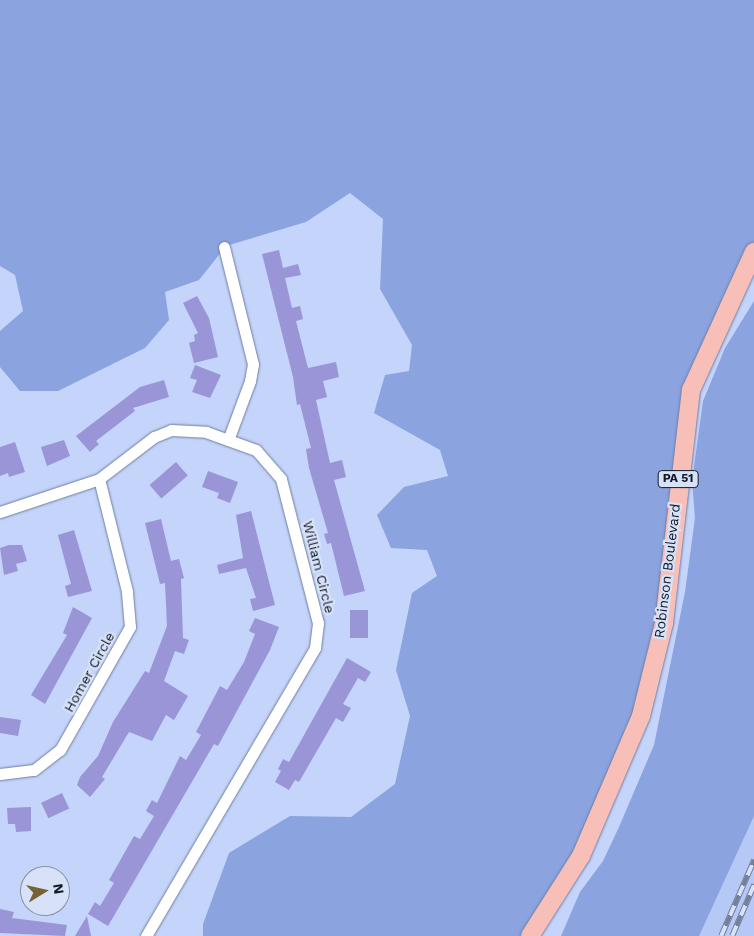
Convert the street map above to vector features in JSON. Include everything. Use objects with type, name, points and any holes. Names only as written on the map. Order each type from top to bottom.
[{"type":"main road","name":"Robinson Boulevard","points":[[530,936],[581,856],[641,716],[664,623],[691,390],[754,252]]},
{"type":"street","points":[[224,247],[253,364],[228,440]]},
{"type":"street","name":"William Circle","points":[[0,512],[99,479],[154,437],[171,430],[188,428],[256,450],[281,479],[318,635],[309,659],[146,936]]},
{"type":"street","name":"Homer Circle","points":[[0,774],[34,770],[60,750],[130,627],[127,591],[99,479]]},
{"type":"shaded area","points":[[0,0],[754,0],[754,248],[686,384],[660,623],[637,715],[577,854],[526,936],[203,936],[203,924],[229,853],[290,816],[351,817],[395,784],[410,716],[396,670],[412,593],[437,576],[427,550],[391,548],[377,515],[404,487],[448,476],[440,450],[374,413],[385,375],[409,371],[412,345],[380,289],[383,219],[350,193],[306,222],[226,246],[199,280],[165,292],[169,320],[145,348],[58,391],[20,391],[0,367],[0,331],[23,311],[15,275],[0,266]]},
{"type":"shaded area","points":[[754,301],[754,816],[699,936],[561,936],[580,892],[603,861],[654,745],[685,592],[695,518],[692,481],[703,401],[725,348]]},
{"type":"shaded area","points":[[754,689],[754,936],[646,936]]},
{"type":"building","points":[[279,250],[283,268],[298,264],[301,275],[285,278],[292,308],[300,306],[303,319],[296,321],[308,368],[336,362],[339,377],[323,381],[327,397],[316,400],[330,463],[342,460],[346,477],[334,480],[365,591],[344,596],[331,543],[327,544],[324,534],[328,533],[309,468],[306,449],[311,448],[300,404],[297,405],[293,377],[262,254]]},
{"type":"building","points":[[197,296],[209,318],[218,357],[194,363],[189,343],[195,341],[194,335],[198,333],[183,303]]},
{"type":"building","points":[[195,365],[221,375],[210,398],[192,392],[197,380],[190,378]]},
{"type":"building","points":[[164,380],[169,397],[133,408],[135,411],[96,441],[99,444],[90,452],[76,436],[140,387]]},
{"type":"building","points":[[64,440],[70,456],[47,466],[41,447]]},
{"type":"building","points":[[15,442],[25,472],[9,477],[8,473],[0,476],[0,447]]},
{"type":"building","points":[[176,462],[188,476],[161,499],[150,485]]},
{"type":"building","points":[[208,471],[238,482],[230,503],[217,498],[219,493],[202,487]]},
{"type":"building","points":[[251,511],[275,605],[253,611],[250,599],[256,598],[246,568],[219,574],[217,565],[243,558],[236,515]]},
{"type":"building","points":[[161,519],[171,561],[179,559],[184,578],[181,579],[183,638],[189,640],[184,654],[175,651],[164,681],[188,696],[174,720],[166,715],[152,741],[129,732],[102,777],[105,779],[90,797],[77,785],[80,777],[98,756],[113,722],[145,671],[149,673],[167,626],[165,583],[160,584],[145,523]]},
{"type":"building","points":[[74,530],[92,591],[68,597],[65,586],[71,584],[58,535]]},
{"type":"building","points":[[9,545],[22,545],[27,561],[16,564],[18,571],[4,575],[0,548]]},
{"type":"building","points":[[73,607],[92,618],[45,704],[31,695],[67,635],[63,633]]},
{"type":"building","points":[[350,610],[368,610],[368,638],[350,638]]},
{"type":"building","points":[[255,618],[279,627],[270,650],[218,746],[214,744],[108,926],[88,914],[95,902],[100,906],[114,883],[109,880],[134,836],[140,839],[154,816],[146,811],[152,800],[157,803],[180,756],[186,760],[201,735],[196,732],[220,686],[227,690],[244,662],[255,634],[249,631]]},
{"type":"building","points":[[347,658],[371,672],[365,682],[358,678],[343,704],[351,708],[343,722],[336,718],[299,782],[295,780],[289,790],[275,782],[281,771],[278,769],[283,759],[289,762]]},
{"type":"building","points":[[0,717],[21,720],[18,736],[0,733]]},
{"type":"building","points":[[62,793],[69,808],[48,818],[41,803]]},
{"type":"building","points":[[31,807],[31,831],[16,832],[15,824],[8,824],[7,808]]},
{"type":"building","points":[[0,909],[14,912],[12,918],[67,925],[65,936],[0,933]]},
{"type":"building","points":[[87,916],[91,936],[75,936]]},
{"type":"railway","points":[[721,936],[754,860]]},
{"type":"railway","points":[[732,936],[754,885]]}]
